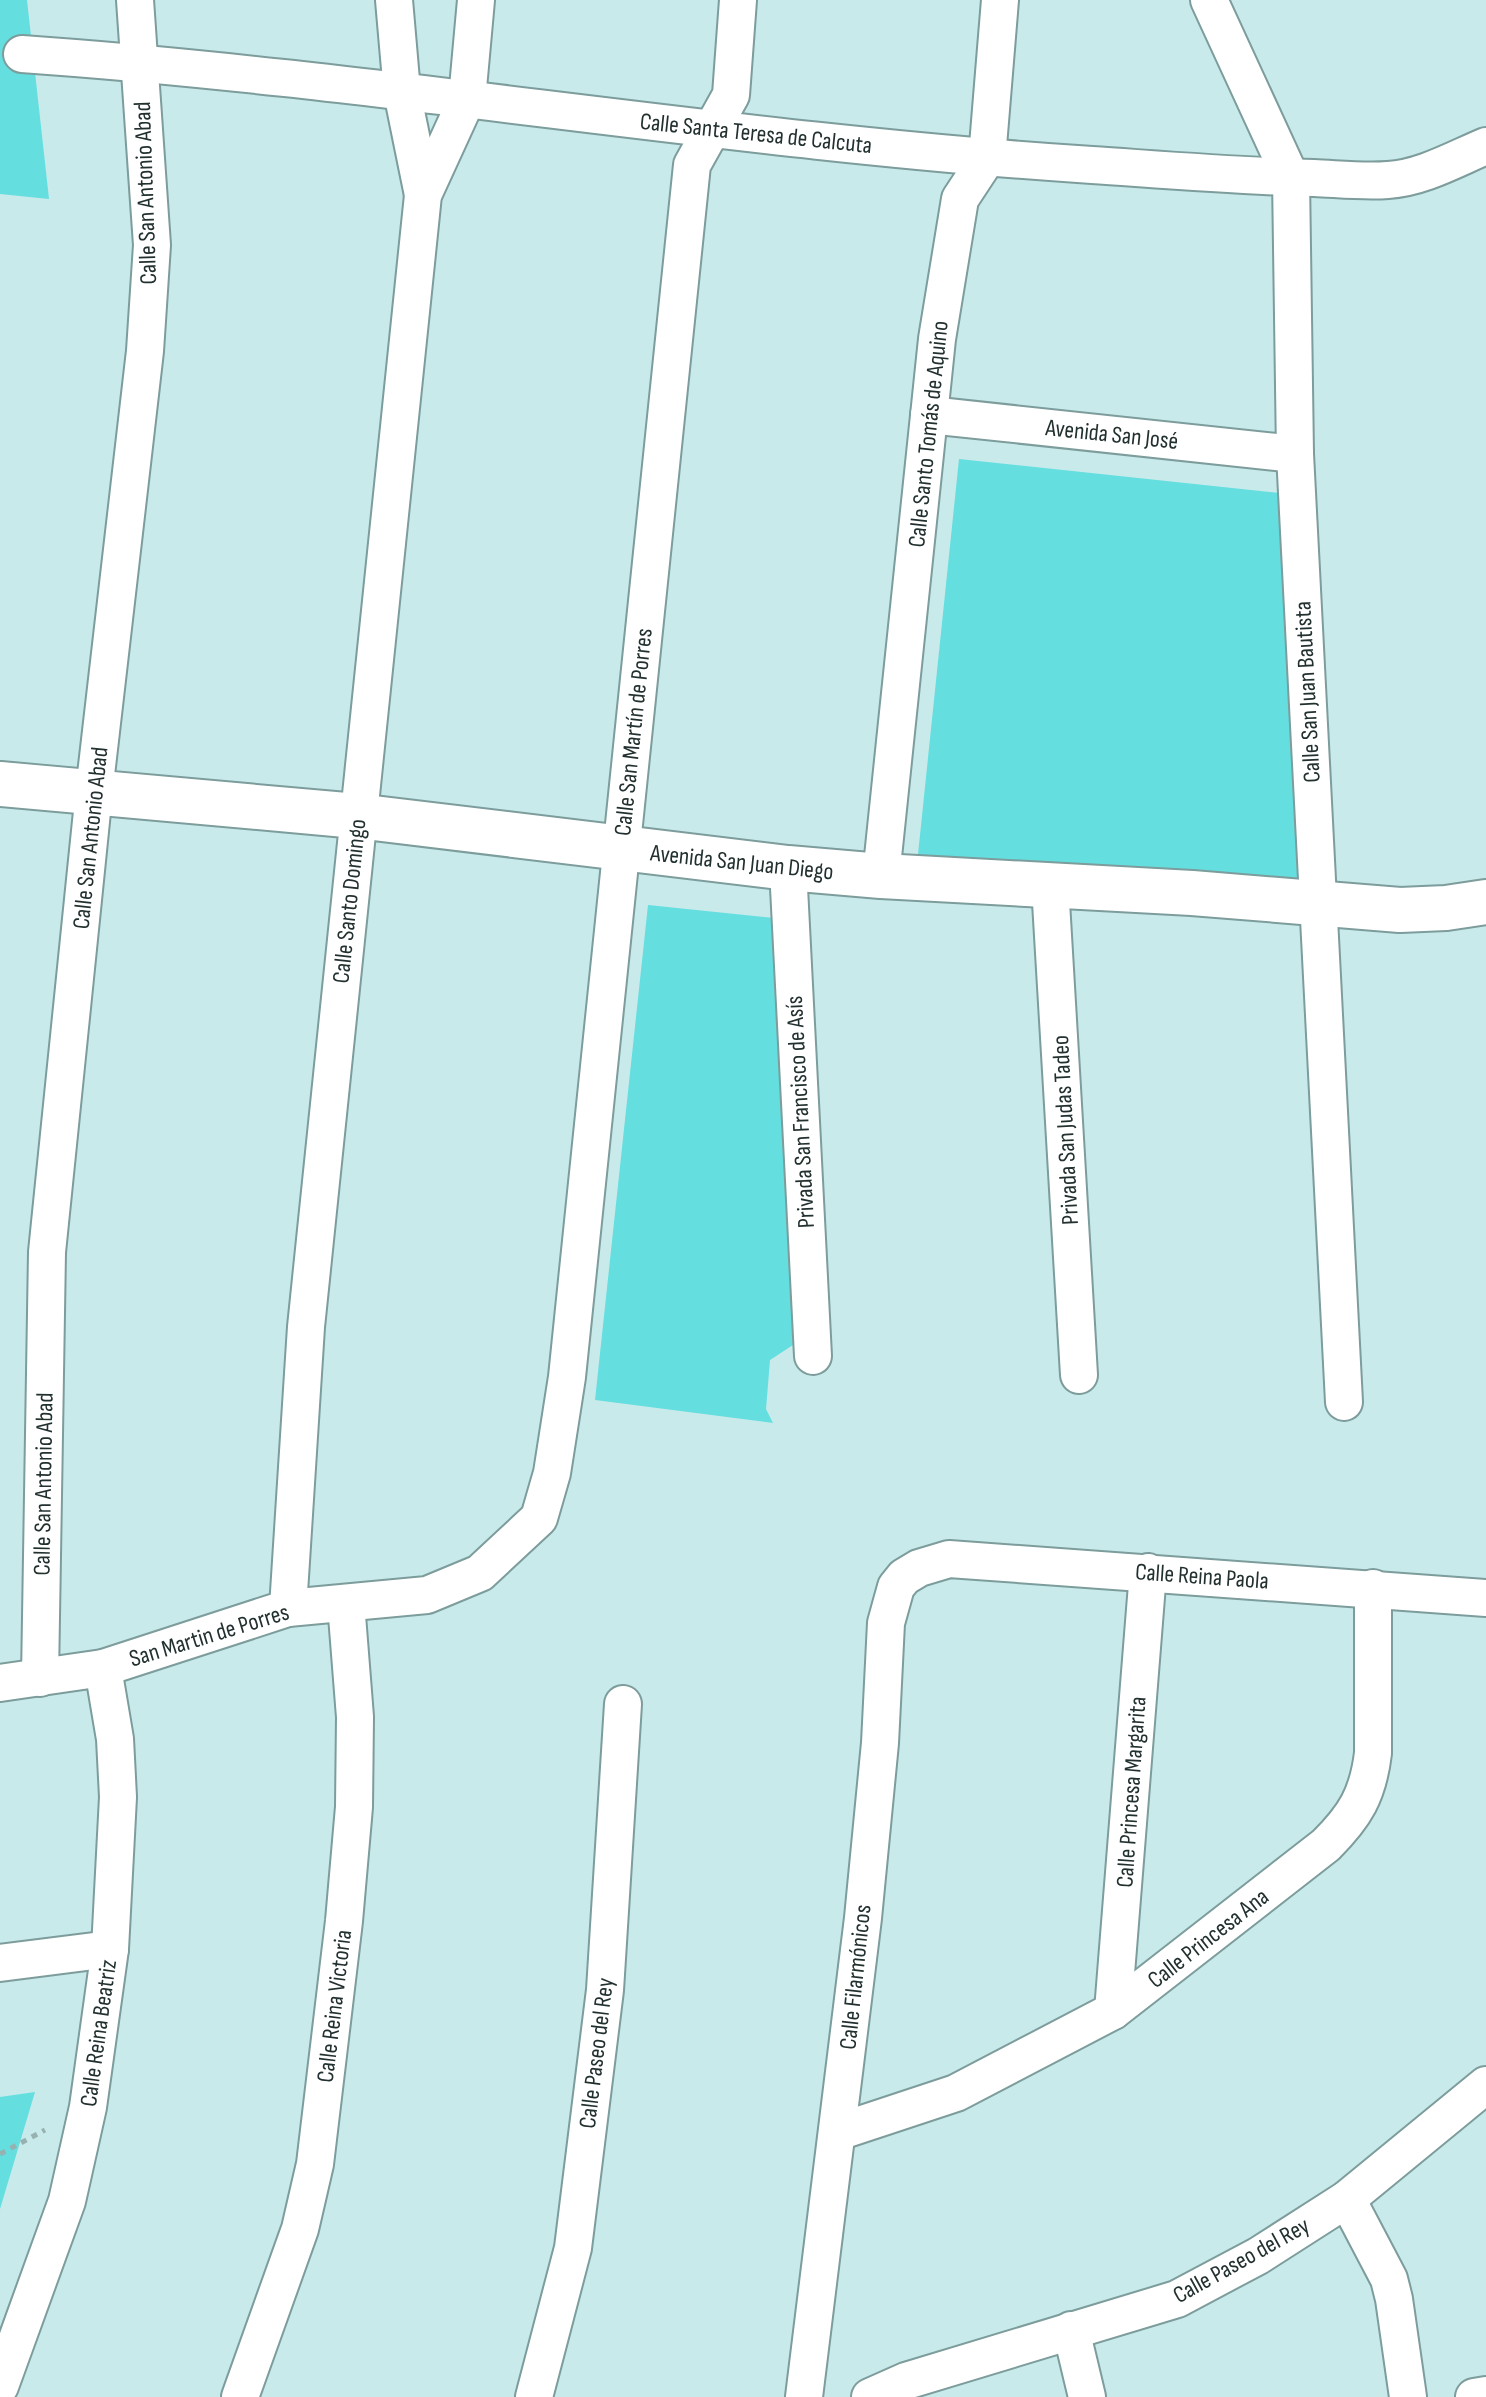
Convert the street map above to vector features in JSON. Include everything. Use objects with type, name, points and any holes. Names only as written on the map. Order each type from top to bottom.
[{"type":"street","name":"Calle San Antonio Abad","points":[[40,1678],[47,1252],[94,792],[145,351],[152,245],[135,0]]},
{"type":"street","name":"Calle Santo Domingo","points":[[288,1608],[306,1327],[423,195],[402,92],[394,0]]},
{"type":"street","name":"Calle Santo Domingo","points":[[423,195],[467,99],[476,0]]},
{"type":"street","name":"Calle San Martín de Porres","points":[[552,1473],[567,1377],[692,165],[731,95],[738,0]]},
{"type":"street","name":"Calle Santo Tomás de Aquino","points":[[881,876],[937,339],[960,199],[987,158],[1000,0]]},
{"type":"street","name":"Calle San Juan Bautista","points":[[1209,0],[1291,178],[1295,454],[1344,1402]]},
{"type":"street","name":"Calle Santa Teresa de Calcuta","points":[[22,54],[141,63],[987,158],[1291,178],[1388,181],[1422,172],[1486,146]]},
{"type":"street","name":"Avenida San José","points":[[929,415],[1295,454]]},
{"type":"street","name":"Avenida San Juan Diego","points":[[0,784],[357,816],[788,868],[881,876],[1317,902],[1400,910],[1486,902]]},
{"type":"street","name":"Privada San Francisco de Asís","points":[[788,868],[813,1356]]},
{"type":"street","name":"Privada San Judas Tadeo","points":[[1050,885],[1079,1375]]},
{"type":"street","name":"San Martin de Porres","points":[[0,1683],[103,1668],[288,1608],[427,1595],[480,1573],[539,1518],[552,1473]]},
{"type":"street","name":"Calle Reina Paola","points":[[919,1568],[949,1559],[1486,1598]]},
{"type":"street","name":"Calle Filarmónicos","points":[[804,2397],[838,2132],[878,1759],[886,1623],[896,1587],[904,1577],[919,1568]]},
{"type":"street","name":"Calle Princesa Margarita","points":[[1113,2011],[1148,1572]]},
{"type":"street","name":"Calle Princesa Ana","points":[[838,2132],[956,2093],[1113,2011],[1326,1845],[1355,1811],[1370,1776],[1373,1753],[1373,1588]]},
{"type":"street","name":"Calle Reina Victoria","points":[[240,2397],[300,2229],[315,2164],[344,1921],[354,1807],[355,1717],[346,1603]]},
{"type":"street","name":"Calle Reina Beatriz","points":[[0,2386],[67,2201],[88,2107],[110,1949],[118,1797],[115,1739],[103,1668]]},
{"type":"street","name":"Calle Paseo del Rey","points":[[534,2397],[575,2233],[605,1990],[623,1704]]},
{"type":"street","points":[[0,1963],[110,1949]]},
{"type":"street","name":"Calle Paseo del Rey","points":[[870,2397],[906,2381],[1177,2299],[1258,2256],[1347,2199],[1486,2085]]},
{"type":"street","points":[[1347,2199],[1389,2279],[1408,2397]]},
{"type":"street","points":[[1071,2330],[1087,2397]]},
{"type":"street","points":[[1474,2397],[1486,2395]]},
{"type":"shaded area","points":[[0,0],[27,0],[49,199],[0,194]]},
{"type":"shaded area","points":[[959,459],[1280,493],[1300,891],[917,864]]},
{"type":"shaded area","points":[[648,905],[774,918],[793,1345],[770,1360],[766,1409],[773,1423],[595,1400]]},
{"type":"shaded area","points":[[35,2092],[0,2209],[0,2097]]}]
